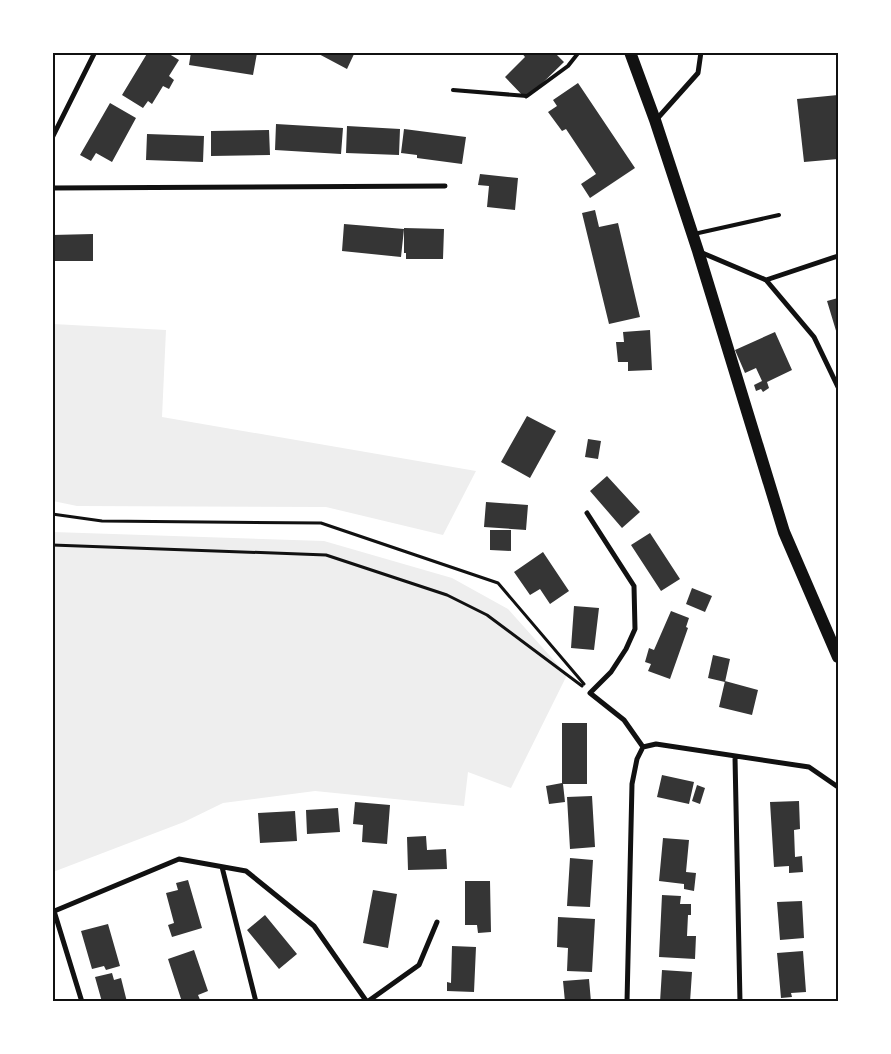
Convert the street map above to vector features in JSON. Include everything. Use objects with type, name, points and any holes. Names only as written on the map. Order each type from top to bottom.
[{"type":"main road","points":[[630,52],[656,120],[784,532],[837,652]]},
{"type":"street","points":[[52,138],[95,52]]},
{"type":"street","points":[[656,120],[698,73],[701,52]]},
{"type":"street","points":[[52,188],[445,186]]},
{"type":"street","points":[[698,251],[766,280],[814,337],[838,387]]},
{"type":"street","points":[[766,280],[838,256]]},
{"type":"street","points":[[587,513],[634,586],[635,603],[635,629],[626,648],[610,672],[590,693],[624,720],[643,747]]},
{"type":"street","points":[[627,1002],[632,784],[637,758],[643,747],[656,744],[810,767],[838,787]]},
{"type":"street","points":[[735,757],[740,1002]]},
{"type":"street","points":[[82,1002],[54,911],[179,859],[246,871],[314,926],[367,1002],[419,965],[437,922]]},
{"type":"street","points":[[222,867],[256,1002]]},
{"type":"lane","points":[[453,90],[527,96],[568,66],[579,52]]},
{"type":"lane","points":[[692,234],[779,215]]},
{"type":"path","points":[[52,514],[102,521],[321,523],[498,583],[571,667],[590,693]]},
{"type":"path","points":[[52,545],[326,555],[447,595],[487,615],[590,693]]},
{"type":"shaded area","points":[[53,324],[166,330],[162,417],[476,471],[443,535],[326,507],[77,506],[53,501]]},
{"type":"shaded area","points":[[53,532],[324,541],[452,578],[508,609],[567,675],[511,788],[468,772],[464,806],[315,791],[223,803],[184,822],[53,872]]},
{"type":"building","points":[[148,52],[166,52],[179,60],[169,76],[174,80],[169,89],[163,86],[152,104],[148,101],[143,108],[122,95]]},
{"type":"building","points":[[191,52],[208,55],[209,52],[257,53],[253,75],[189,65]]},
{"type":"building","points":[[315,52],[355,52],[347,69]]},
{"type":"building","points":[[521,52],[554,52],[564,62],[526,99],[505,77],[525,57]]},
{"type":"building","points":[[578,83],[635,168],[590,198],[581,184],[596,174],[566,129],[562,131],[548,112],[557,106],[553,100]]},
{"type":"building","points":[[838,95],[838,159],[804,162],[797,99]]},
{"type":"building","points":[[110,103],[136,118],[112,162],[96,153],[91,161],[80,155]]},
{"type":"building","points":[[276,124],[343,128],[341,154],[275,150]]},
{"type":"building","points":[[347,126],[400,129],[399,155],[346,153]]},
{"type":"building","points":[[404,129],[466,137],[462,164],[417,158],[417,155],[401,153]]},
{"type":"building","points":[[269,130],[270,155],[211,156],[211,131]]},
{"type":"building","points":[[147,134],[204,136],[203,162],[146,160]]},
{"type":"building","points":[[480,174],[518,178],[515,210],[487,207],[489,186],[478,185]]},
{"type":"building","points":[[595,210],[599,227],[618,223],[640,317],[609,324],[582,213]]},
{"type":"building","points":[[344,224],[404,229],[401,257],[342,251]]},
{"type":"building","points":[[404,228],[444,229],[443,259],[406,259],[406,253],[404,253]]},
{"type":"building","points":[[93,234],[93,261],[52,261],[52,235]]},
{"type":"building","points":[[838,298],[838,333],[837,334],[827,301]]},
{"type":"building","points":[[650,330],[652,370],[628,371],[628,362],[618,362],[616,342],[624,342],[623,332]]},
{"type":"building","points":[[775,332],[792,370],[767,382],[769,388],[763,392],[761,389],[756,391],[754,385],[762,381],[756,368],[745,373],[735,350]]},
{"type":"building","points":[[527,416],[556,431],[530,478],[501,462]]},
{"type":"building","points":[[588,439],[601,441],[598,459],[585,457]]},
{"type":"building","points":[[607,476],[640,512],[622,528],[590,491]]},
{"type":"building","points":[[486,502],[528,505],[526,530],[484,527]]},
{"type":"building","points":[[490,530],[511,530],[511,551],[490,550]]},
{"type":"building","points":[[650,533],[680,579],[661,591],[631,545]]},
{"type":"building","points":[[543,552],[569,591],[550,604],[540,589],[530,595],[514,572]]},
{"type":"building","points":[[692,588],[712,596],[705,612],[686,604]]},
{"type":"building","points":[[574,606],[599,608],[594,650],[571,648]]},
{"type":"building","points":[[671,611],[689,618],[686,627],[688,628],[670,679],[648,671],[651,664],[645,662],[649,648],[654,650]]},
{"type":"building","points":[[713,655],[730,659],[725,682],[708,678]]},
{"type":"building","points":[[725,681],[758,690],[752,715],[719,707]]},
{"type":"building","points":[[562,723],[587,723],[587,784],[563,784],[565,802],[549,804],[546,786],[562,783]]},
{"type":"building","points":[[662,775],[694,782],[689,804],[657,797]]},
{"type":"building","points":[[697,785],[705,788],[700,804],[692,801]]},
{"type":"building","points":[[592,796],[595,847],[570,849],[567,797]]},
{"type":"building","points":[[799,801],[800,829],[794,830],[795,857],[802,856],[803,872],[789,873],[789,866],[774,867],[770,802]]},
{"type":"building","points":[[355,802],[390,805],[387,844],[362,842],[363,825],[353,824]]},
{"type":"building","points":[[338,808],[340,832],[307,834],[306,810]]},
{"type":"building","points":[[295,811],[297,841],[260,843],[258,813]]},
{"type":"building","points":[[426,836],[427,850],[446,849],[447,869],[408,870],[407,837]]},
{"type":"building","points":[[663,838],[689,840],[686,872],[696,873],[694,891],[684,889],[684,884],[659,881]]},
{"type":"building","points":[[570,858],[593,860],[590,907],[567,906]]},
{"type":"building","points":[[188,880],[202,928],[172,937],[168,925],[174,923],[166,893],[178,890],[176,883]]},
{"type":"building","points":[[465,881],[490,881],[491,932],[478,933],[477,925],[465,925]]},
{"type":"building","points":[[373,890],[397,894],[388,948],[363,943]]},
{"type":"building","points":[[662,895],[681,896],[680,904],[691,904],[691,915],[688,915],[687,936],[696,936],[695,959],[659,957]]},
{"type":"building","points":[[802,901],[804,938],[780,940],[777,902]]},
{"type":"building","points":[[265,915],[297,954],[279,969],[247,930]]},
{"type":"building","points":[[558,917],[595,919],[592,972],[567,971],[568,948],[557,947]]},
{"type":"building","points":[[108,924],[120,966],[106,970],[104,966],[92,969],[81,931]]},
{"type":"building","points":[[452,946],[476,947],[474,992],[447,991],[447,982],[451,983]]},
{"type":"building","points":[[194,950],[208,991],[198,995],[201,1002],[182,1002],[168,959]]},
{"type":"building","points":[[803,951],[806,992],[791,993],[792,997],[781,998],[777,953]]},
{"type":"building","points":[[662,970],[692,972],[690,1002],[660,1002]]},
{"type":"building","points":[[112,973],[114,980],[121,978],[127,1002],[102,1002],[95,977]]},
{"type":"building","points":[[589,979],[591,1002],[565,1002],[563,981]]}]
